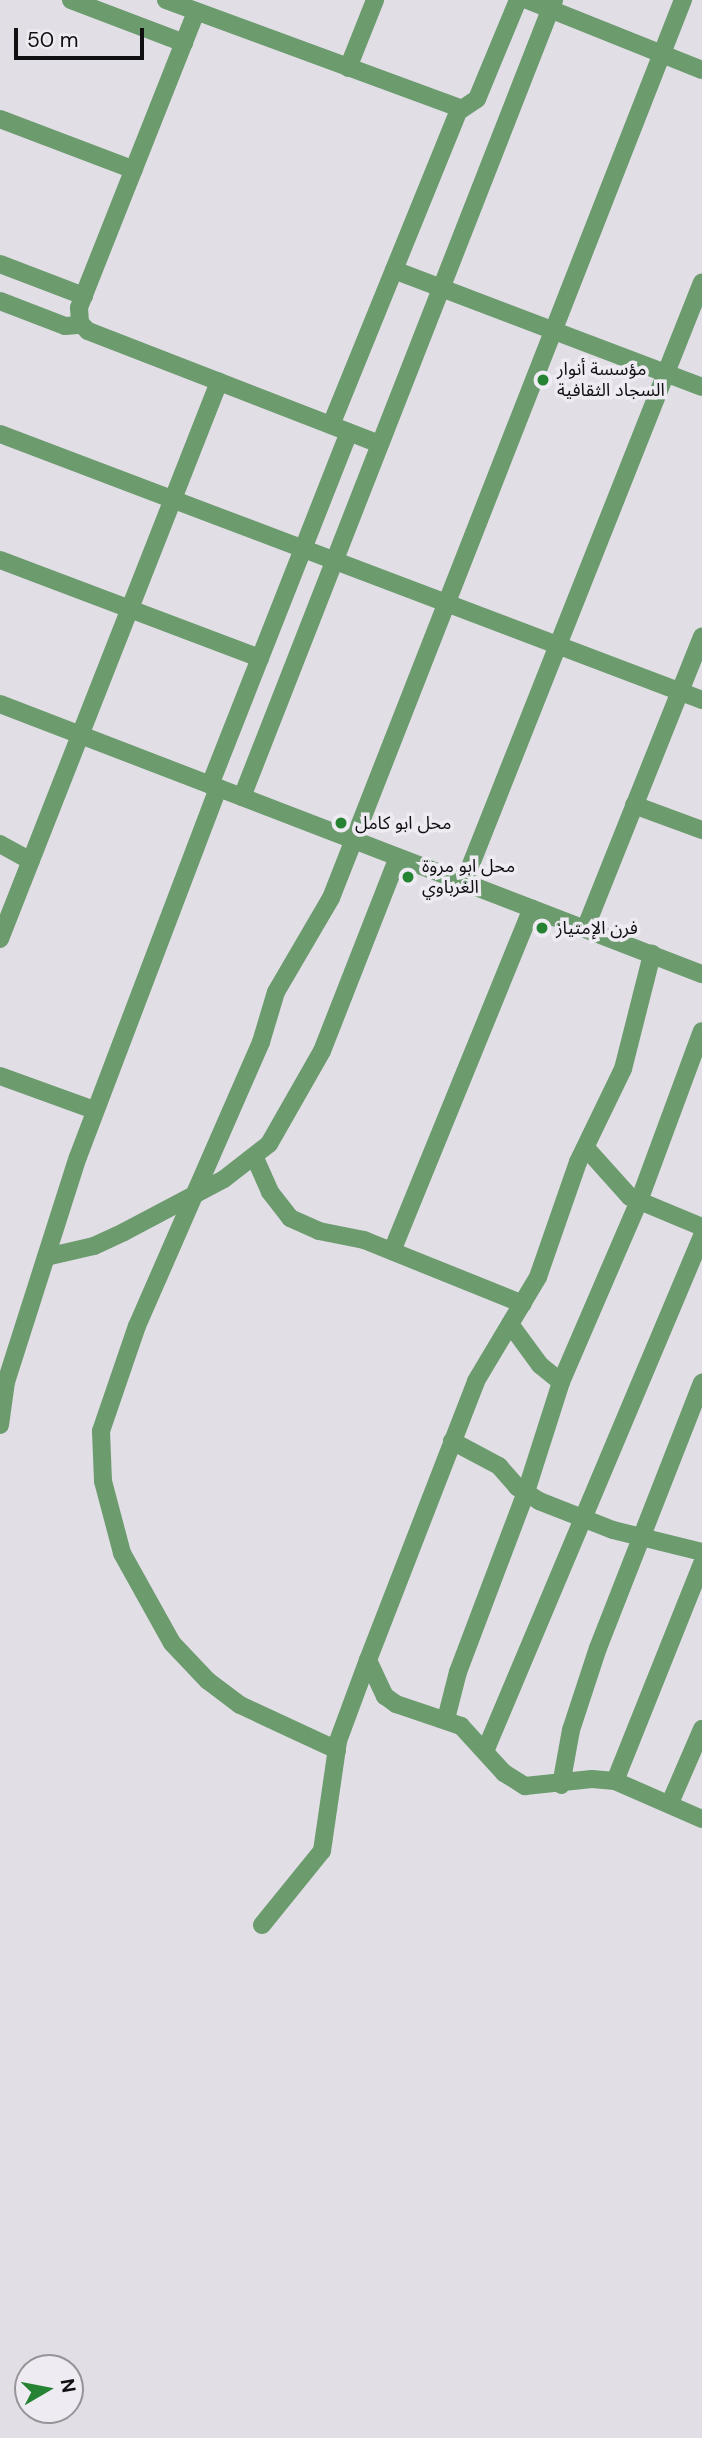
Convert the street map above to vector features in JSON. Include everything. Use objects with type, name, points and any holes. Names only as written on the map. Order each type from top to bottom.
[{"type":"street","points":[[71,0],[184,43]]},
{"type":"street","points":[[166,0],[459,109],[475,102],[518,0]]},
{"type":"street","points":[[348,68],[375,0]]},
{"type":"street","points":[[527,0],[552,5],[702,70]]},
{"type":"street","points":[[337,1750],[240,1704],[187,1661],[122,1553],[111,1513],[101,1456],[106,1405],[261,1042],[276,992],[331,898],[683,0]]},
{"type":"street","points":[[242,797],[552,5]]},
{"type":"street","points":[[81,325],[78,313],[84,296],[196,12]]},
{"type":"street","points":[[331,425],[459,109]]},
{"type":"street","points":[[0,119],[134,170]]},
{"type":"street","points":[[0,264],[84,296]]},
{"type":"street","points":[[394,270],[702,387]]},
{"type":"street","points":[[464,882],[702,282]]},
{"type":"street","points":[[0,301],[65,326],[81,325],[380,444]]},
{"type":"street","points":[[0,939],[219,382]]},
{"type":"street","points":[[0,1425],[6,1382],[94,1111],[260,659],[349,432]]},
{"type":"street","points":[[0,434],[702,700]]},
{"type":"street","points":[[0,560],[260,659]]},
{"type":"street","points":[[585,929],[702,637]]},
{"type":"street","points":[[0,704],[702,974]]},
{"type":"street","points":[[634,805],[702,830]]},
{"type":"street","points":[[0,844],[32,861]]},
{"type":"street","points":[[46,1257],[94,1246],[255,1158],[282,1123],[322,1051],[398,857]]},
{"type":"street","points":[[393,1251],[532,908]]},
{"type":"street","points":[[262,1925],[322,1851],[337,1750],[368,1660],[452,1441],[496,1342],[538,1277],[564,1196],[623,1069],[652,954]]},
{"type":"street","points":[[446,1719],[458,1672],[525,1495],[561,1382],[639,1201],[702,1031]]},
{"type":"street","points":[[0,1076],[94,1111]]},
{"type":"street","points":[[586,1148],[613,1183],[639,1201],[702,1227]]},
{"type":"street","points":[[255,1158],[270,1192],[290,1217],[319,1231],[393,1251],[523,1304]]},
{"type":"street","points":[[486,1749],[702,1236]]},
{"type":"street","points":[[510,1324],[540,1365],[561,1382]]},
{"type":"street","points":[[561,1785],[580,1701],[702,1383]]},
{"type":"street","points":[[452,1441],[499,1466],[525,1495],[584,1519],[643,1538],[702,1552]]},
{"type":"street","points":[[615,1781],[702,1564]]},
{"type":"street","points":[[368,1660],[385,1696],[396,1704],[461,1726],[486,1749],[504,1773],[525,1786],[561,1785],[592,1779],[615,1781],[702,1819]]},
{"type":"street","points":[[670,1803],[702,1729]]},
{"type":"place","name":"مؤسسة أنوار السجاد الثقافية","points":[[543,380]]},
{"type":"place","name":"محل ابو كامل","points":[[341,823]]},
{"type":"place","name":"محل ابو مروة الغرباوي","points":[[408,877]]},
{"type":"place","name":"فرن الإمتياز","points":[[542,928]]}]
